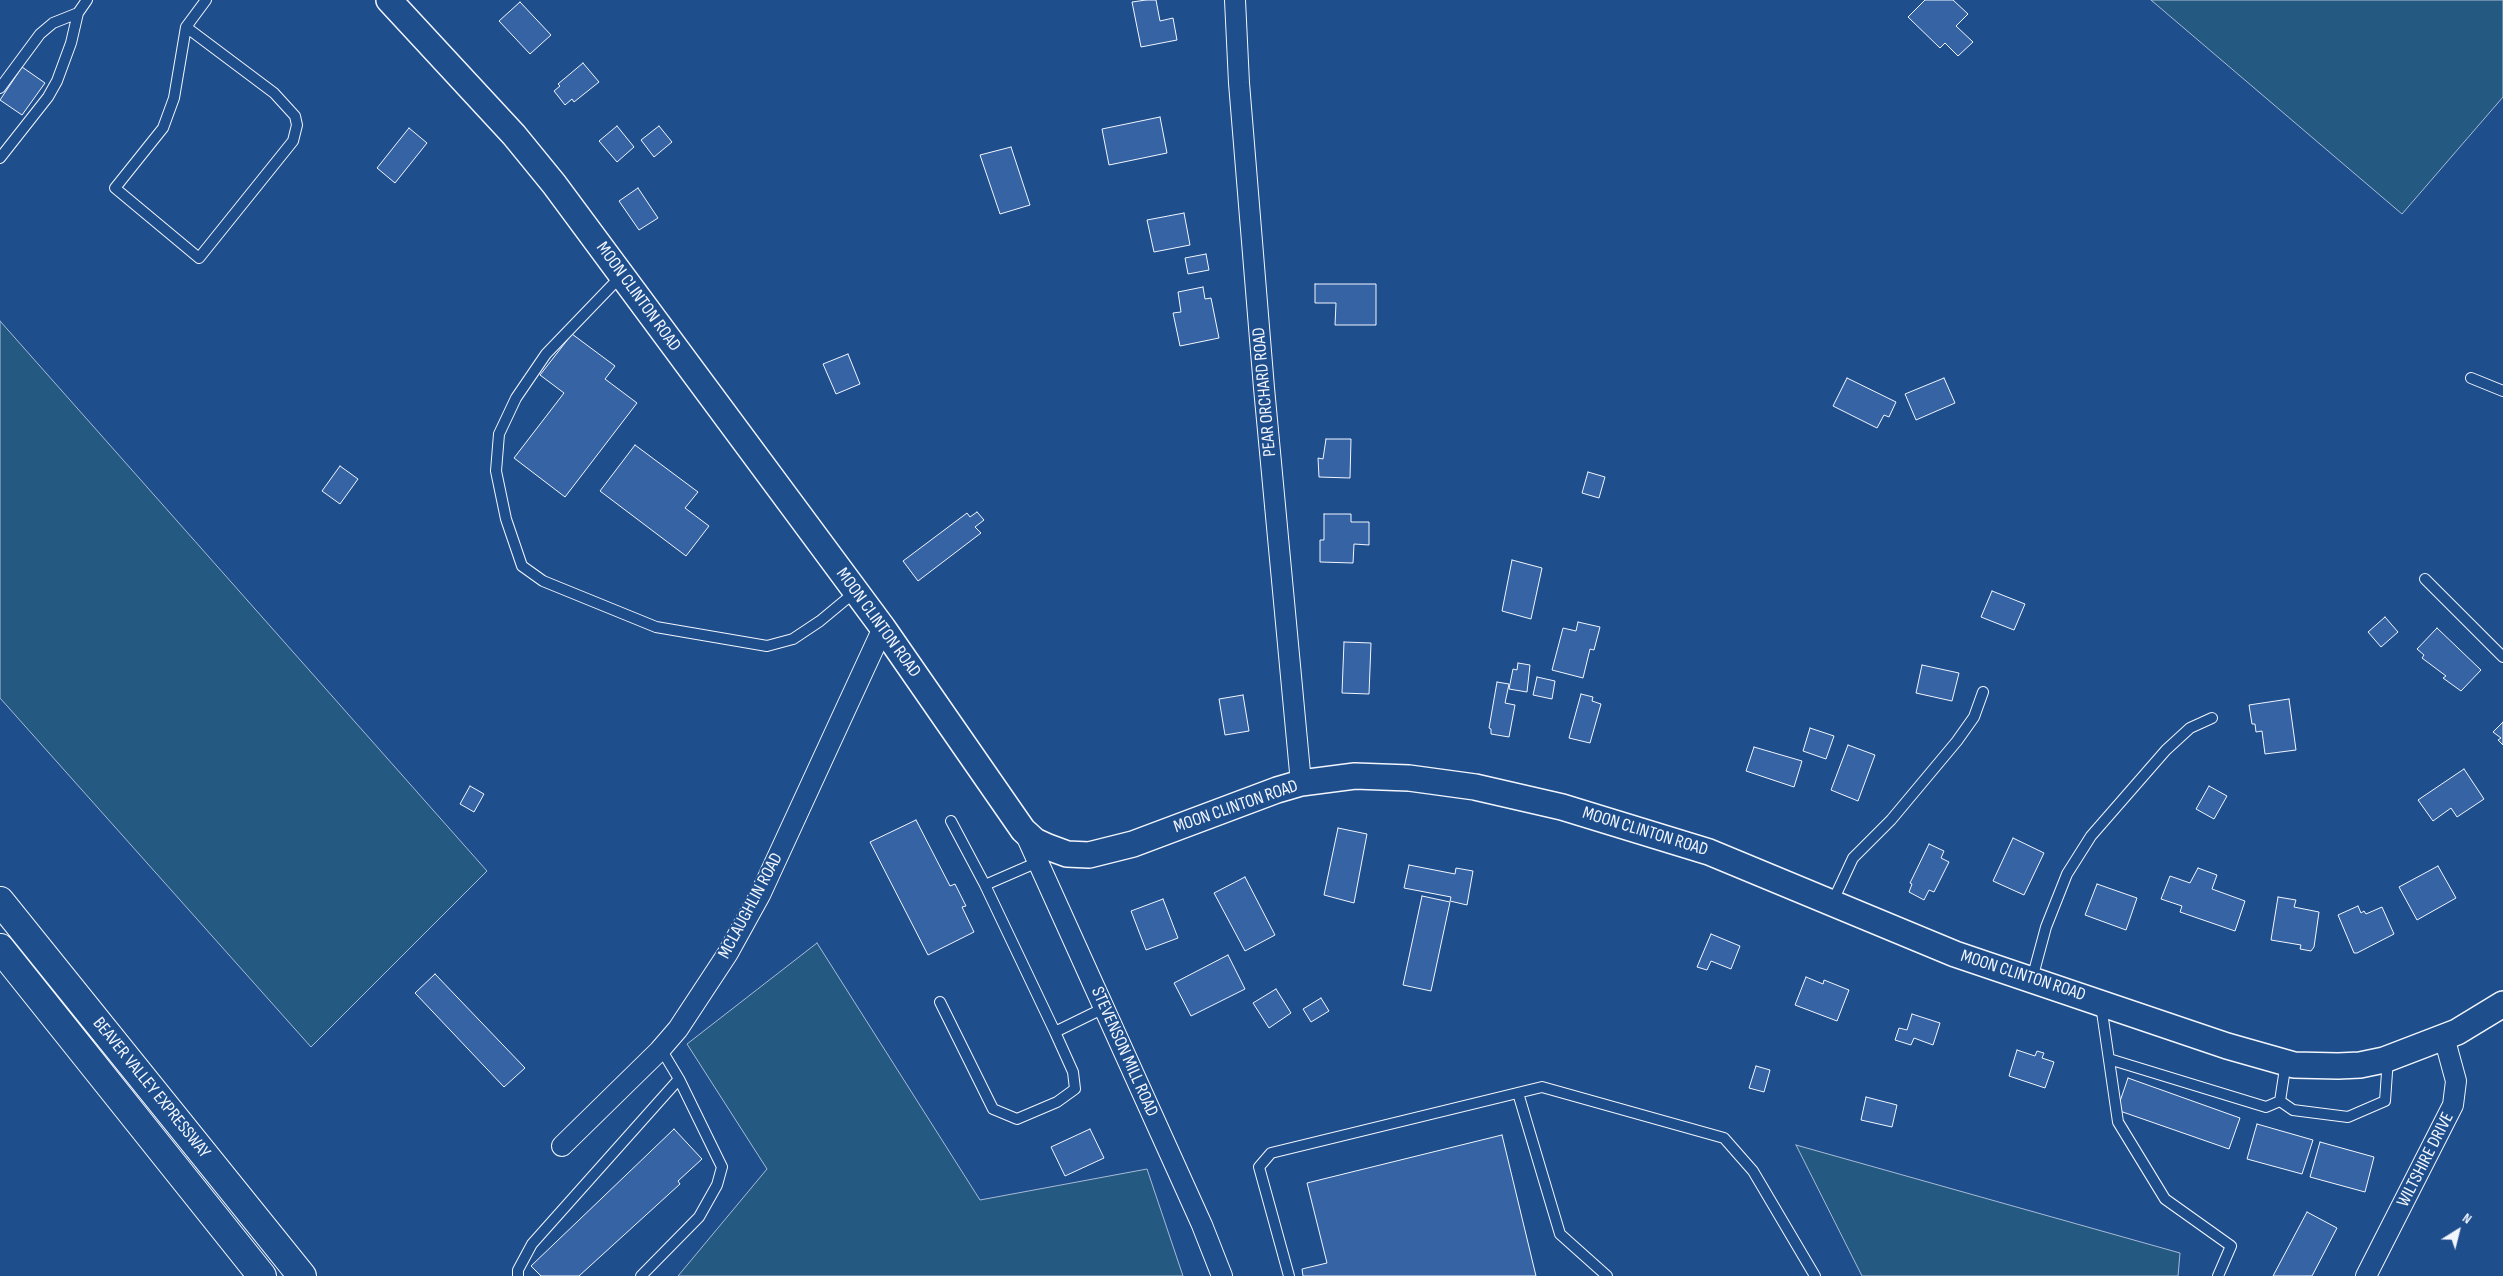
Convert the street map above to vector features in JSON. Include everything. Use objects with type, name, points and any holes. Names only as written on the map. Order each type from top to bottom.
[{"type":"highway","name":"BEAVER VALLEY EXPRESSWAY","points":[[0,901],[302,1276]]},
{"type":"highway","name":"BEAVER VALLEY EXPRESSWAY","points":[[0,948],[262,1276]]},
{"type":"street","name":"MOON CLINTON ROAD","points":[[389,0],[514,135],[554,184],[883,628],[1023,830],[1035,841],[1067,854],[1089,855],[1132,844],[1277,790],[1301,783],[1329,778],[1410,778],[1475,787],[1610,820],[1709,852],[1955,954],[2227,1046],[2286,1062],[2338,1066],[2360,1065],[2388,1058],[2457,1032],[2503,1004]]},
{"type":"street","name":"PEAR ORCHARD ROAD","points":[[1235,0],[1238,83],[1263,378],[1301,783]]},
{"type":"street","name":"MCLAUGHLIN ROAD","points":[[562,1146],[661,1049],[678,1029],[745,925],[883,628]]},
{"type":"street","name":"STEVENSON MILL ROAD","points":[[1023,830],[1202,1225],[1222,1276]]},
{"type":"street","name":"WILTSHIRE DRIVE","points":[[2366,1276],[2453,1105],[2456,1081],[2444,1037]]},
{"type":"lane","points":[[0,158],[48,97],[57,81],[71,43],[78,13],[87,0]]},
{"type":"lane","points":[[186,27],[274,93],[294,116],[297,125],[293,141],[199,258],[115,188],[163,128],[174,98],[186,27],[206,0]]},
{"type":"lane","points":[[0,88],[40,34],[53,23],[78,13]]},
{"type":"lane","points":[[622,275],[546,354],[516,398],[499,434],[496,471],[506,519],[522,566],[543,581],[656,627],[767,646],[793,639],[820,621],[856,592]]},
{"type":"lane","points":[[2471,378],[2503,391]]},
{"type":"lane","points":[[2425,579],[2503,657]]},
{"type":"lane","points":[[1832,902],[1853,858],[1891,820],[1951,748],[1974,717],[1983,692]]},
{"type":"lane","points":[[2032,979],[2046,927],[2067,874],[2091,836],[2166,750],[2190,728],[2212,718]]},
{"type":"lane","points":[[940,1002],[993,1110],[1017,1119],[1057,1102],[1075,1089],[1073,1072],[1055,1032],[985,885],[951,821]]},
{"type":"lane","points":[[985,885],[1038,862]]},
{"type":"lane","points":[[2101,1002],[2118,1122],[2165,1199],[2232,1246],[2218,1276]]},
{"type":"lane","points":[[1055,1032],[1104,1008]]},
{"type":"lane","points":[[641,1276],[699,1216],[718,1185],[722,1167],[679,1079],[661,1049]]},
{"type":"lane","points":[[2280,1101],[2293,1110],[2348,1117],[2385,1100],[2388,1058]]},
{"type":"lane","points":[[2109,1059],[2266,1107],[2280,1101]]},
{"type":"lane","points":[[2280,1101],[2286,1062]]},
{"type":"lane","points":[[518,1276],[518,1270],[532,1244],[679,1079]]},
{"type":"lane","points":[[1289,1276],[1259,1167],[1271,1153],[1542,1087],[1724,1138],[1753,1171],[1815,1276]]},
{"type":"lane","points":[[1518,1093],[1560,1234],[1607,1276]]},
{"type":"shaded area","points":[[2151,0],[2503,0],[2503,97],[2402,214]]},
{"type":"shaded area","points":[[0,321],[487,871],[311,1047],[0,698]]},
{"type":"shaded area","points":[[817,943],[980,1200],[1147,1169],[1183,1276],[678,1276],[767,1169],[687,1044]]},
{"type":"shaded area","points":[[1796,1145],[2180,1253],[2178,1276],[1862,1276]]},
{"type":"building","points":[[1156,0],[1160,21],[1173,18],[1177,40],[1141,47],[1132,2]]},
{"type":"building","points":[[1925,0],[1953,0],[1968,14],[1956,26],[1973,42],[1958,56],[1945,43],[1940,48],[1908,17]]},
{"type":"building","points":[[520,2],[551,35],[530,54],[499,21]]},
{"type":"building","points":[[583,63],[599,82],[574,102],[572,99],[565,105],[554,91],[560,86],[558,84]]},
{"type":"building","points":[[22,67],[45,83],[22,115],[0,100]]},
{"type":"building","points":[[1160,117],[1167,153],[1109,165],[1102,129]]},
{"type":"building","points":[[617,126],[634,147],[617,162],[599,141]]},
{"type":"building","points":[[659,126],[672,142],[654,157],[641,140]]},
{"type":"building","points":[[409,128],[427,143],[395,183],[377,168]]},
{"type":"building","points":[[1011,147],[1030,205],[1000,214],[980,155]]},
{"type":"building","points":[[638,188],[658,218],[639,230],[619,201]]},
{"type":"building","points":[[1184,213],[1190,245],[1154,252],[1147,220]]},
{"type":"building","points":[[1206,254],[1209,270],[1188,274],[1185,258]]},
{"type":"building","points":[[1315,284],[1376,284],[1376,325],[1335,325],[1336,303],[1315,303]]},
{"type":"building","points":[[1203,287],[1205,299],[1211,298],[1219,338],[1180,346],[1173,313],[1181,312],[1178,292]]},
{"type":"building","points":[[572,334],[615,366],[605,379],[637,403],[565,497],[514,458],[564,393],[540,375]]},
{"type":"building","points":[[848,354],[860,384],[836,394],[823,364]]},
{"type":"building","points":[[1847,378],[1896,402],[1889,417],[1884,415],[1877,428],[1833,406]]},
{"type":"building","points":[[1944,378],[1955,403],[1916,420],[1905,394]]},
{"type":"building","points":[[1326,439],[1351,439],[1350,478],[1319,477],[1318,458],[1323,459]]},
{"type":"building","points":[[635,445],[698,492],[685,508],[709,526],[686,556],[600,491]]},
{"type":"building","points":[[340,466],[358,479],[340,504],[322,491]]},
{"type":"building","points":[[1588,472],[1605,477],[1599,498],[1582,493]]},
{"type":"building","points":[[977,512],[984,520],[975,527],[981,533],[918,581],[903,561],[967,513],[970,517]]},
{"type":"building","points":[[1324,514],[1351,514],[1351,522],[1369,522],[1369,545],[1354,544],[1353,563],[1320,562],[1320,540],[1324,540]]},
{"type":"building","points":[[1512,560],[1542,568],[1531,619],[1502,611]]},
{"type":"building","points":[[1992,591],[2025,604],[2014,630],[1981,617]]},
{"type":"building","points":[[2385,617],[2398,632],[2381,647],[2368,632]]},
{"type":"building","points":[[1578,622],[1600,627],[1594,650],[1590,649],[1583,678],[1552,670],[1563,628],[1576,631]]},
{"type":"building","points":[[2437,628],[2481,670],[2461,691],[2443,678],[2446,676],[2422,658],[2424,655],[2417,649]]},
{"type":"building","points":[[1344,642],[1371,643],[1369,694],[1342,693]]},
{"type":"building","points":[[1518,663],[1530,665],[1527,692],[1509,689],[1513,669],[1517,670]]},
{"type":"building","points":[[1922,665],[1959,673],[1952,701],[1916,693]]},
{"type":"building","points":[[1537,677],[1555,681],[1552,699],[1533,695]]},
{"type":"building","points":[[1497,682],[1509,684],[1505,703],[1515,705],[1509,737],[1491,734],[1491,729],[1489,728]]},
{"type":"building","points":[[1581,694],[1593,697],[1592,701],[1601,704],[1590,743],[1569,738]]},
{"type":"building","points":[[1243,695],[1249,731],[1225,735],[1219,699]]},
{"type":"building","points":[[2289,699],[2296,750],[2265,754],[2262,731],[2256,732],[2255,724],[2252,724],[2249,705]]},
{"type":"building","points":[[2503,722],[2503,745],[2498,740],[2501,738],[2493,732]]},
{"type":"building","points":[[1810,728],[1834,736],[1826,759],[1803,751]]},
{"type":"building","points":[[1848,745],[1875,755],[1858,801],[1831,790]]},
{"type":"building","points":[[1754,747],[1802,761],[1794,787],[1746,771]]},
{"type":"building","points":[[2464,769],[2484,799],[2457,817],[2451,808],[2433,821],[2418,800]]},
{"type":"building","points":[[470,786],[484,794],[474,812],[460,804]]},
{"type":"building","points":[[2209,786],[2227,796],[2214,819],[2196,809]]},
{"type":"building","points":[[916,820],[950,886],[955,884],[966,906],[962,907],[974,932],[928,955],[870,842]]},
{"type":"building","points":[[1338,828],[1367,834],[1354,903],[1324,895]]},
{"type":"building","points":[[2013,838],[2044,853],[2024,895],[1993,881]]},
{"type":"building","points":[[1929,844],[1944,851],[1941,858],[1949,862],[1934,892],[1929,890],[1924,900],[1909,892],[1912,884],[1910,883]]},
{"type":"building","points":[[1409,865],[1455,874],[1456,868],[1473,871],[1467,905],[1450,901],[1451,897],[1404,888]]},
{"type":"building","points":[[2438,866],[2456,898],[2417,920],[2399,887]]},
{"type":"building","points":[[2198,868],[2217,875],[2212,889],[2245,901],[2235,931],[2180,912],[2182,906],[2161,899],[2170,876],[2190,883]]},
{"type":"building","points":[[1245,877],[1275,935],[1245,951],[1214,893]]},
{"type":"building","points":[[2097,884],[2137,898],[2126,930],[2085,915]]},
{"type":"building","points":[[1422,896],[1450,902],[1431,991],[1403,985]]},
{"type":"building","points":[[2278,897],[2296,900],[2294,907],[2319,912],[2314,947],[2311,951],[2300,949],[2301,945],[2271,940]]},
{"type":"building","points":[[1163,899],[1178,938],[1146,950],[1131,911]]},
{"type":"building","points":[[2358,906],[2361,913],[2364,911],[2366,914],[2382,907],[2394,934],[2354,953],[2338,915]]},
{"type":"building","points":[[1711,934],[1740,946],[1731,969],[1711,961],[1707,970],[1697,967]]},
{"type":"building","points":[[1228,955],[1245,989],[1191,1016],[1174,983]]},
{"type":"building","points":[[435,974],[525,1068],[504,1087],[415,993]]},
{"type":"building","points":[[1806,977],[1823,984],[1824,980],[1849,990],[1837,1021],[1795,1005]]},
{"type":"building","points":[[1276,989],[1291,1013],[1269,1028],[1253,1003]]},
{"type":"building","points":[[1321,998],[1329,1011],[1311,1022],[1303,1009]]},
{"type":"building","points":[[1912,1014],[1940,1023],[1933,1045],[1914,1038],[1911,1045],[1895,1040],[1899,1028],[1907,1030]]},
{"type":"building","points":[[2017,1050],[2035,1056],[2037,1051],[2044,1053],[2042,1058],[2054,1062],[2045,1088],[2009,1076]]},
{"type":"building","points":[[1756,1066],[1770,1070],[1764,1092],[1749,1088]]},
{"type":"building","points":[[2128,1078],[2240,1118],[2229,1149],[2117,1110]]},
{"type":"building","points":[[1866,1097],[1897,1105],[1892,1127],[1861,1120]]},
{"type":"building","points":[[2257,1124],[2313,1140],[2302,1174],[2247,1159]]},
{"type":"building","points":[[674,1129],[702,1159],[678,1181],[680,1184],[579,1276],[541,1276],[531,1266]]},
{"type":"building","points":[[1090,1129],[1104,1158],[1065,1176],[1051,1147]]},
{"type":"building","points":[[1502,1135],[1536,1276],[1303,1276],[1302,1269],[1327,1263],[1307,1183]]},
{"type":"building","points":[[2320,1142],[2374,1157],[2365,1192],[2310,1177]]},
{"type":"building","points":[[2307,1212],[2337,1228],[2312,1276],[2273,1276]]}]
